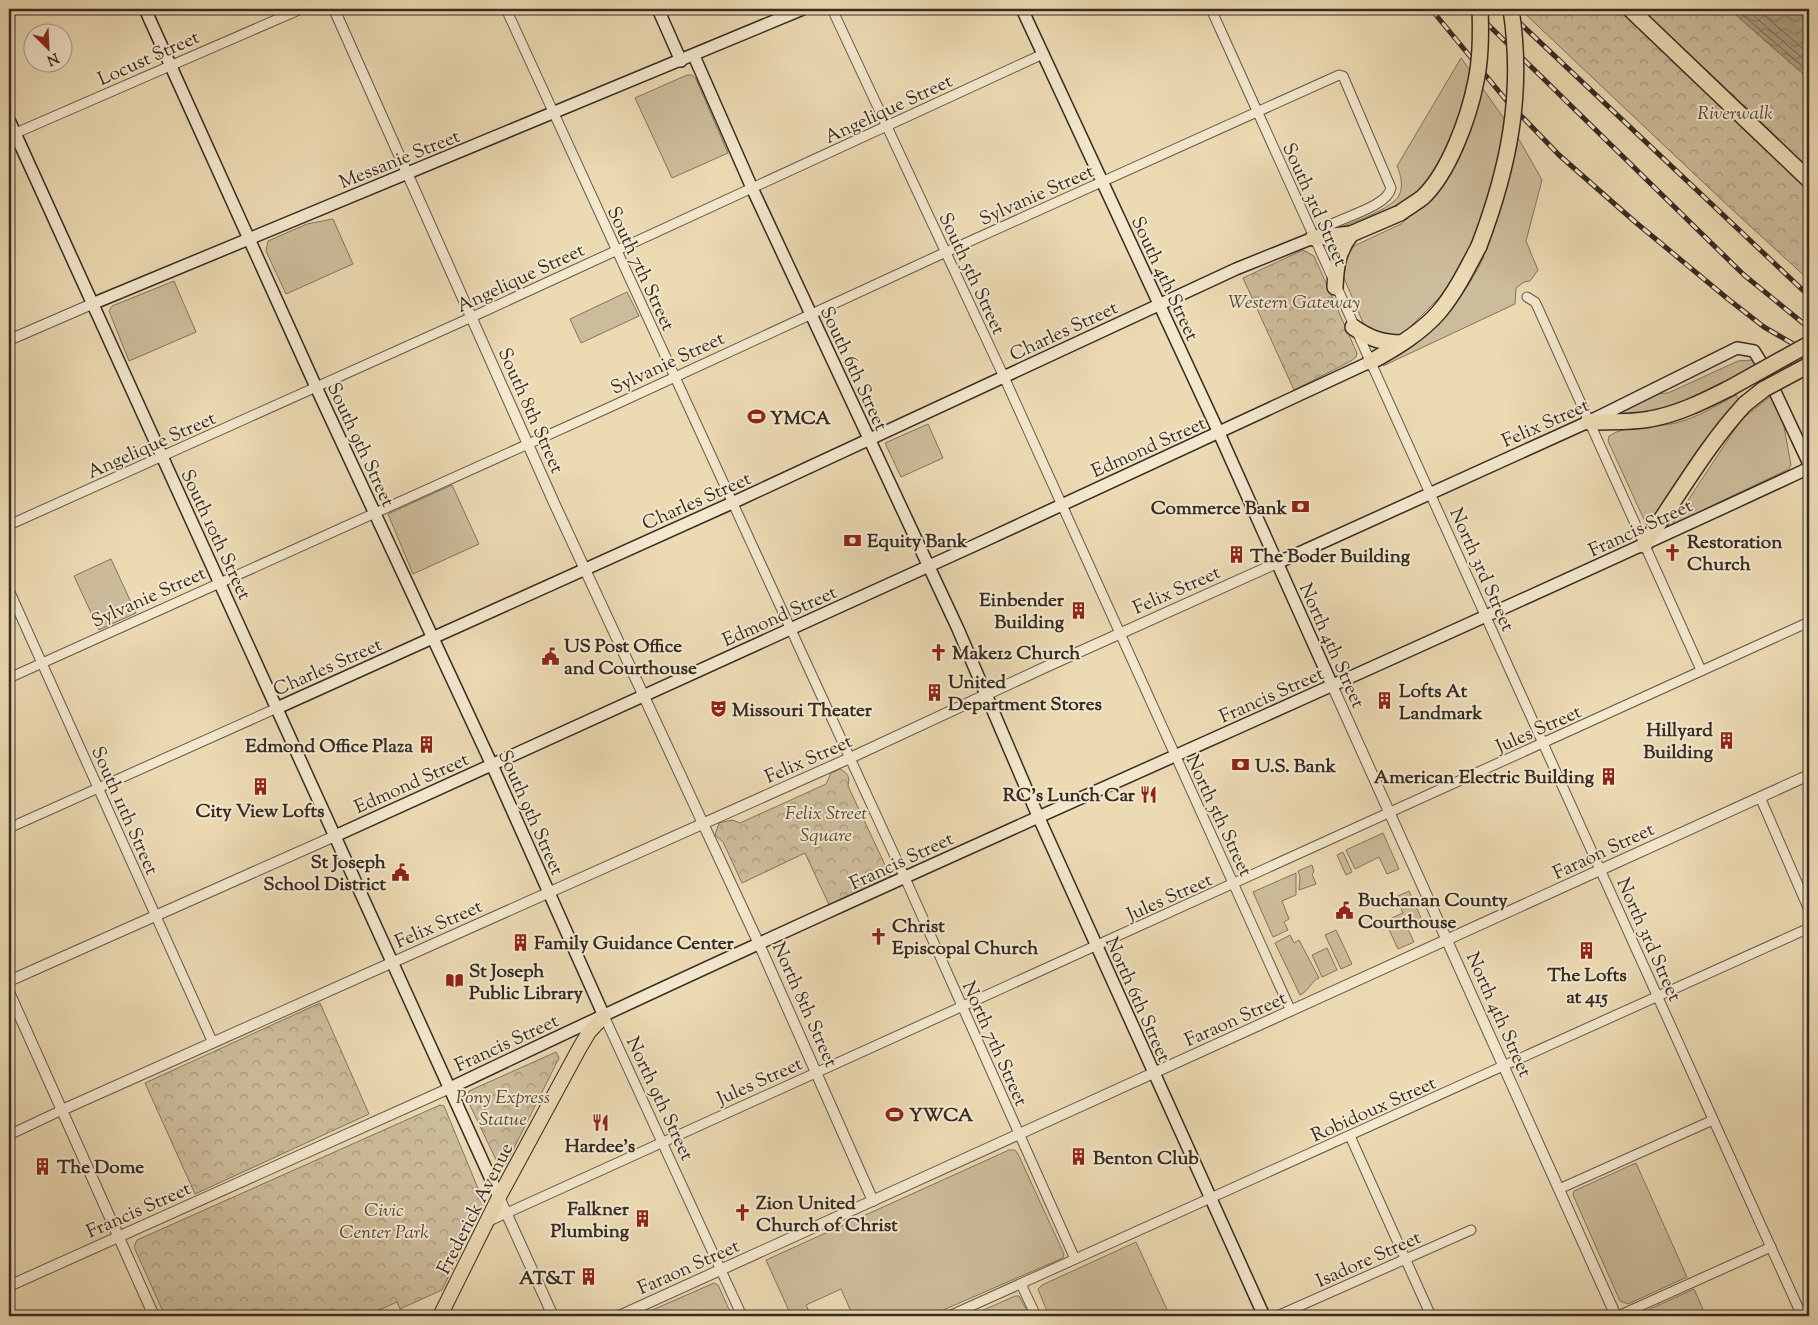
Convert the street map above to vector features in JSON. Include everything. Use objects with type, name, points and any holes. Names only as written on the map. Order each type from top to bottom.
[{"type":"highway","points":[[1314,238],[1352,234],[1400,213],[1422,197],[1438,176],[1461,130],[1476,80],[1479,55],[1480,9]]},
{"type":"highway","points":[[1370,362],[1402,343],[1438,313],[1462,278],[1479,246],[1502,177],[1514,120],[1516,69],[1510,9]]},
{"type":"highway","points":[[1630,9],[1809,180]]},
{"type":"highway","points":[[1335,287],[1337,259],[1343,245],[1352,234]]},
{"type":"highway","points":[[1353,327],[1369,338],[1385,343],[1402,343]]},
{"type":"highway","points":[[1588,422],[1648,420],[1669,416],[1703,402],[1809,344]]},
{"type":"highway","points":[[1644,545],[1730,420],[1764,389],[1809,365]]},
{"type":"main road","name":"South 9th Street","points":[[144,9],[550,893]]},
{"type":"main road","points":[[658,9],[681,61]]},
{"type":"main road","name":"Messanie Street","points":[[92,304],[694,56],[803,9]]},
{"type":"main road","name":"South 4th Street","points":[[1022,9],[1219,433],[1277,563]]},
{"type":"main road","name":"South 6th Street","points":[[694,56],[752,188],[929,566],[984,695]]},
{"type":"main road","name":"South 10th Street","points":[[9,120],[12,134],[277,708],[499,1198]]},
{"type":"main road","name":"Charles Street","points":[[277,708],[732,503],[1283,248],[1314,238]]},
{"type":"main road","name":"Felix Street","points":[[1277,563],[1588,422],[1737,348],[1754,351],[1809,466]]},
{"type":"main road","name":"Edmond Street","points":[[335,836],[929,566],[1370,362]]},
{"type":"main road","name":"Francis Street","points":[[450,1088],[1038,816],[1644,545],[1809,466]]},
{"type":"main road","name":"North 4th Street","points":[[1277,563],[1332,685]]},
{"type":"main road","name":"North 6th Street","points":[[984,695],[1264,1316]]},
{"type":"main road","name":"North 9th Street","points":[[550,893],[604,1016]]},
{"type":"main road","name":"Frederick Avenue","points":[[440,1316],[499,1198],[579,1049],[589,1032],[604,1016]]},
{"type":"street","name":"Locust Street","points":[[12,134],[301,9]]},
{"type":"street","name":"South 8th Street","points":[[334,9],[528,444],[704,824]]},
{"type":"street","name":"South 7th Street","points":[[506,9],[850,758]]},
{"type":"street","name":"South 5th Street","points":[[832,9],[1121,633]]},
{"type":"street","name":"South 3rd Street","points":[[1211,9],[1353,327],[1431,492]]},
{"type":"street","name":"Angelique Street","points":[[9,525],[472,317],[1043,54]]},
{"type":"street","name":"Sylvanie Street","points":[[9,678],[1339,75],[1343,76],[1389,180],[1390,193]]},
{"type":"street","name":"Charles Street","points":[[1314,238],[1328,226],[1382,201],[1390,193]]},
{"type":"street","points":[[1527,297],[1535,302],[1538,308],[1701,670]]},
{"type":"street","name":"Messanie Street","points":[[9,340],[92,304]]},
{"type":"street","name":"North 3rd Street","points":[[1431,492],[1802,1316]]},
{"type":"street","name":"Felix Street","points":[[9,1135],[704,824],[1277,563]]},
{"type":"street","name":"South 11th Street","points":[[9,590],[213,1043]]},
{"type":"street","name":"Jules Street","points":[[487,1222],[1097,947],[1809,622]]},
{"type":"street","name":"North 5th Street","points":[[1121,633],[1291,1011]]},
{"type":"street","name":"North 4th Street","points":[[1332,685],[1617,1316]]},
{"type":"street","name":"Charles Street","points":[[9,828],[277,708]]},
{"type":"street","name":"North 7th Street","points":[[850,758],[1075,1259]]},
{"type":"street","name":"Faraon Street","points":[[619,1316],[1809,775]]},
{"type":"street","points":[[1760,798],[1809,910]]},
{"type":"street","name":"North 8th Street","points":[[704,824],[874,1201]]},
{"type":"street","name":"Edmond Street","points":[[9,981],[335,836]]},
{"type":"street","name":"Robidoux Street","points":[[949,1316],[1658,998],[1809,928]]},
{"type":"street","points":[[9,992],[154,1316]]},
{"type":"street","name":"North 9th Street","points":[[604,1016],[742,1316]]},
{"type":"street","name":"Francis Street","points":[[9,1286],[450,1088]]},
{"type":"street","points":[[1559,1189],[1713,1120]]},
{"type":"street","points":[[1350,1136],[1430,1316]]},
{"type":"street","points":[[499,1198],[553,1316]]},
{"type":"street","name":"Isadore Street","points":[[1278,1316],[1471,1230]]},
{"type":"street","points":[[1617,1316],[1771,1247]]},
{"type":"street","points":[[1021,1284],[1036,1316]]},
{"type":"green space","name":"Riverwalk","points":[[1520,9],[1729,9],[1809,79],[1809,280],[1725,203]]},
{"type":"green space","points":[[1461,58],[1520,141],[1542,180],[1526,241],[1538,270],[1530,281],[1524,282],[1516,288],[1515,304],[1383,366],[1441,320],[1471,281],[1484,257],[1468,250],[1444,293],[1408,329],[1410,331],[1398,336],[1379,335],[1364,325],[1341,271],[1348,252],[1356,245],[1401,224],[1417,210],[1328,232],[1355,222],[1386,207],[1398,197],[1401,190],[1401,182],[1397,166]]},
{"type":"green space","points":[[687,75],[692,75],[696,79],[728,153],[672,178],[635,98]]},
{"type":"green space","points":[[333,219],[353,264],[286,294],[266,251],[268,241],[307,224]]},
{"type":"green space","name":"Western Gateway","points":[[1303,250],[1314,256],[1357,353],[1356,357],[1351,361],[1294,390],[1243,278]]},
{"type":"green space","points":[[174,281],[196,332],[129,361],[109,311],[112,306]]},
{"type":"green space","points":[[627,292],[639,316],[581,343],[570,319]]},
{"type":"green space","points":[[1752,360],[1758,366],[1708,394],[1656,412],[1600,419],[1652,394],[1668,393],[1738,361]]},
{"type":"green space","points":[[1736,395],[1741,403],[1650,525],[1646,524],[1608,441],[1609,436],[1624,430],[1668,425],[1684,421]]},
{"type":"green space","points":[[1772,395],[1782,416],[1791,465],[1789,469],[1707,508],[1669,529],[1741,420]]},
{"type":"green space","points":[[928,424],[943,458],[901,477],[885,443]]},
{"type":"green space","points":[[452,485],[479,544],[413,574],[388,514]]},
{"type":"green space","points":[[111,559],[136,613],[99,630],[74,576]]},
{"type":"green space","name":"Felix Street Square","points":[[840,769],[848,776],[848,786],[886,867],[890,869],[891,877],[888,881],[830,907],[805,853],[742,883],[723,842],[715,835],[719,823],[732,820],[740,823],[826,784],[831,773]]},
{"type":"green space","points":[[1383,833],[1399,869],[1387,874],[1379,857],[1355,869],[1346,850]]},
{"type":"green space","points":[[1343,852],[1352,872],[1346,875],[1337,855]]},
{"type":"green space","points":[[1312,865],[1314,872],[1312,874],[1316,884],[1299,890],[1300,877],[1298,871]]},
{"type":"green space","points":[[1296,873],[1296,895],[1282,901],[1289,919],[1284,922],[1288,930],[1273,937],[1253,892]]},
{"type":"green space","points":[[1409,891],[1422,920],[1407,927],[1414,942],[1398,949],[1385,921],[1403,913],[1396,897]]},
{"type":"green space","points":[[1336,930],[1352,964],[1341,969],[1325,935]]},
{"type":"green space","points":[[1290,935],[1294,943],[1299,940],[1319,978],[1300,995],[1275,943]]},
{"type":"green space","points":[[1327,948],[1337,970],[1322,977],[1312,955]]},
{"type":"green space","points":[[320,1003],[369,1114],[195,1194],[145,1083]]},
{"type":"green space","name":"Pony Express Statue","points":[[556,1052],[559,1058],[506,1164],[499,1166],[467,1099],[469,1091]]},
{"type":"green space","name":"Civic Center Park","points":[[440,1105],[444,1106],[484,1203],[442,1290],[400,1309],[397,1302],[366,1316],[165,1316],[134,1247],[137,1240]]},
{"type":"green space","points":[[1009,1150],[1015,1150],[1018,1154],[1064,1254],[1063,1258],[934,1314],[913,1312],[904,1316],[853,1316],[841,1289],[806,1305],[811,1316],[777,1316],[789,1311],[766,1260]]},
{"type":"green space","points":[[1636,1163],[1687,1277],[1628,1304],[1620,1301],[1573,1195],[1574,1191]]},
{"type":"green space","points":[[1136,1242],[1170,1316],[1049,1316],[1038,1289],[1042,1285]]},
{"type":"green space","points":[[714,1283],[718,1285],[732,1316],[652,1316],[650,1311]]},
{"type":"green space","points":[[1694,1289],[1706,1316],[1635,1316]]},
{"type":"green space","points":[[1015,1296],[1019,1296],[1030,1316],[970,1316]]},
{"type":"water","points":[[1729,9],[1809,9],[1809,79]]},
{"type":"railway","points":[[1431,9],[1506,100],[1559,155],[1634,221],[1728,299],[1764,327],[1809,353]]},
{"type":"railway","points":[[1472,9],[1744,275],[1809,328]]},
{"type":"railway","points":[[1505,9],[1809,296]]},
{"type":"place","name":"YMCA","points":[[756,417]]},
{"type":"place","name":"Commerce Bank","points":[[1301,507]]},
{"type":"place","name":"Equity Bank","points":[[853,540]]},
{"type":"place","name":"Restoration Church","points":[[1673,552]]},
{"type":"place","name":"The Boder Building","points":[[1236,555]]},
{"type":"place","name":"Einbender Building","points":[[1078,610]]},
{"type":"place","name":"Make12 Church","points":[[938,652]]},
{"type":"place","name":"US Post Office and Courthouse","points":[[550,656]]},
{"type":"place","name":"United Department Stores","points":[[934,692]]},
{"type":"place","name":"Lofts At Landmark","points":[[1385,701]]},
{"type":"place","name":"Missouri Theater","points":[[718,709]]},
{"type":"place","name":"Hillyard Building","points":[[1727,740]]},
{"type":"place","name":"Edmond Office Plaza","points":[[427,745]]},
{"type":"place","name":"U.S. Bank","points":[[1241,765]]},
{"type":"place","name":"American Electric Building","points":[[1608,776]]},
{"type":"place","name":"City View Lofts","points":[[260,787]]},
{"type":"place","name":"RC's Lunch Car","points":[[1149,794]]},
{"type":"place","name":"St Joseph School District","points":[[400,872]]},
{"type":"place","name":"Buchanan County Courthouse","points":[[1344,910]]},
{"type":"place","name":"Christ Episcopal Church","points":[[878,936]]},
{"type":"place","name":"Family Guidance Center","points":[[520,942]]},
{"type":"place","name":"The Lofts at 415","points":[[1587,951]]},
{"type":"place","name":"St Joseph Public Library","points":[[455,981]]},
{"type":"place","name":"YWCA","points":[[895,1114]]},
{"type":"place","name":"Hardee's","points":[[600,1122]]},
{"type":"place","name":"Benton Club","points":[[1079,1157]]},
{"type":"place","name":"The Dome","points":[[43,1166]]},
{"type":"place","name":"Zion United Church of Christ","points":[[742,1213]]},
{"type":"place","name":"Falkner Plumbing","points":[[643,1219]]},
{"type":"place","name":"AT&T","points":[[589,1277]]}]
